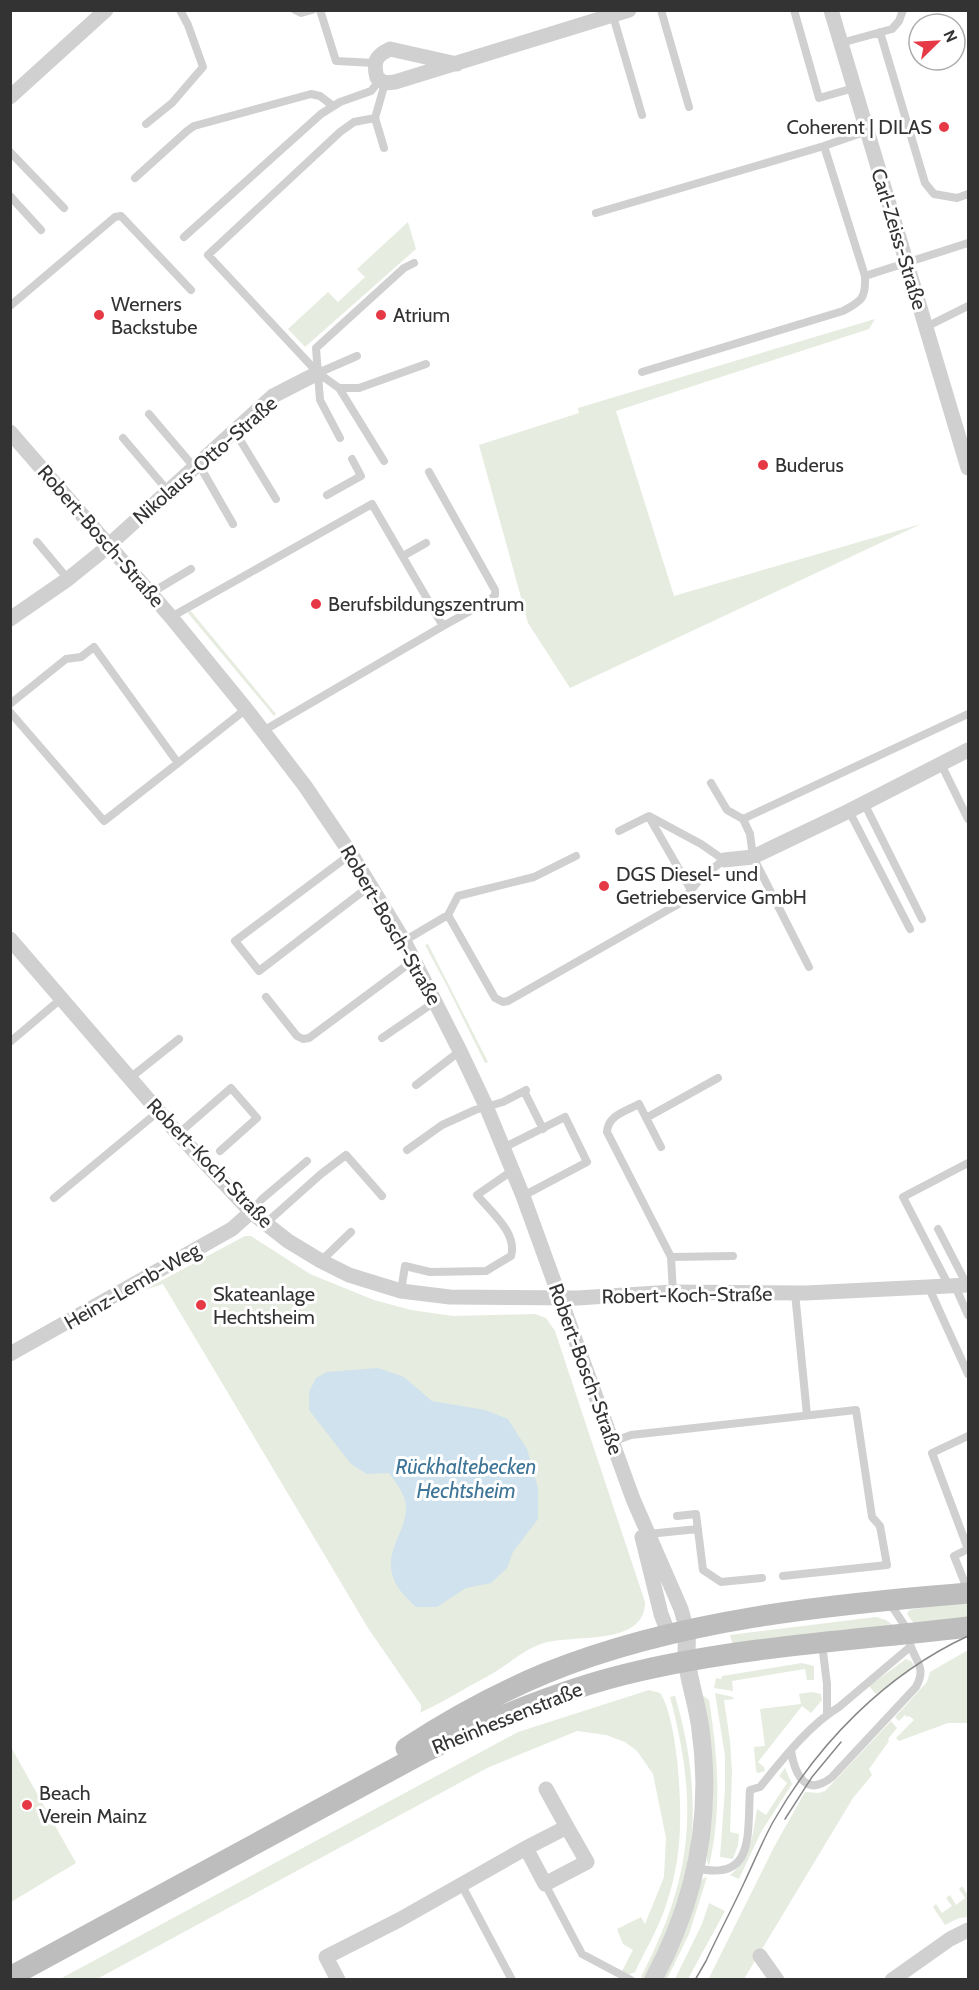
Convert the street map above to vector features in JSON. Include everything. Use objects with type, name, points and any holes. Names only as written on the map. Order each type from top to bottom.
[{"type":"main road","name":"Rheinhessenstraße","points":[[305,1818],[337,1793],[422,1738],[508,1690],[591,1657],[634,1643],[742,1619],[968,1593]]},
{"type":"main road","name":"Rheinhessenstraße","points":[[10,1977],[473,1727],[587,1685],[641,1670],[726,1655],[822,1643],[910,1640],[969,1627]]},
{"type":"street","points":[[10,97],[105,10]]},
{"type":"street","points":[[457,64],[390,49],[383,52],[376,60],[374,68],[377,78],[383,82],[395,82],[457,64],[629,10]]},
{"type":"street","name":"Carl-Zeiss-Straße","points":[[831,10],[969,468]]},
{"type":"street","name":"Nikolaus-Otto-Straße","points":[[11,618],[68,579],[273,396],[318,374]]},
{"type":"street","name":"Robert-Bosch-Straße","points":[[12,438],[109,544],[246,709],[305,786],[371,885],[404,941],[460,1051],[513,1170],[645,1534],[681,1609],[678,1633]]},
{"type":"street","points":[[724,860],[753,857],[969,750]]},
{"type":"street","name":"Robert-Koch-Straße","points":[[12,945],[62,997],[178,1134],[251,1212],[265,1224],[321,1261],[349,1275],[401,1291],[450,1297],[560,1297],[673,1292],[795,1293],[960,1286]]},
{"type":"street","name":"Heinz-Lemb-Weg","points":[[10,1354],[232,1229],[251,1212]]},
{"type":"street","points":[[653,1980],[681,1921],[696,1868],[704,1816],[705,1767],[700,1725],[687,1662],[678,1633]]},
{"type":"street","points":[[526,1848],[545,1884],[587,1862],[546,1789]]},
{"type":"street","points":[[338,1980],[326,1957],[399,1920],[567,1827]]},
{"type":"street","points":[[892,1980],[950,1939],[969,1930]]},
{"type":"street","points":[[760,1956],[777,1980]]},
{"type":"lane","points":[[146,124],[172,103],[203,67],[188,25],[180,10]]},
{"type":"lane","points":[[295,10],[301,13],[312,10]]},
{"type":"lane","points":[[320,10],[336,61],[375,63]]},
{"type":"lane","points":[[661,10],[689,107]]},
{"type":"lane","points":[[794,10],[819,98],[854,88]]},
{"type":"lane","points":[[841,43],[892,29],[900,21],[903,10]]},
{"type":"lane","points":[[613,16],[642,115]]},
{"type":"lane","points":[[880,32],[925,183],[934,194],[957,198],[969,194]]},
{"type":"lane","points":[[184,237],[313,121],[333,106],[371,91],[383,82]]},
{"type":"lane","points":[[383,82],[375,118],[384,148]]},
{"type":"lane","points":[[135,178],[187,131],[205,122],[311,94],[320,96],[333,106]]},
{"type":"lane","points":[[375,118],[354,122],[340,132],[208,255],[318,374],[339,388],[384,461]]},
{"type":"lane","points":[[596,213],[824,146],[867,131]]},
{"type":"lane","points":[[642,372],[843,311],[856,304],[865,291],[865,276],[824,146]]},
{"type":"lane","points":[[10,152],[64,208]]},
{"type":"lane","points":[[10,196],[41,230]]},
{"type":"lane","points":[[10,306],[115,217],[122,216],[191,290]]},
{"type":"lane","points":[[865,276],[969,243]]},
{"type":"lane","points":[[340,438],[320,400],[316,348],[404,268],[414,263]]},
{"type":"lane","points":[[926,327],[969,306]]},
{"type":"lane","points":[[318,374],[357,356]]},
{"type":"lane","points":[[339,388],[359,388],[426,364]]},
{"type":"lane","points":[[149,414],[196,465],[233,524]]},
{"type":"lane","points":[[234,430],[276,500]]},
{"type":"lane","points":[[123,438],[168,491]]},
{"type":"lane","points":[[327,495],[361,476],[352,459]]},
{"type":"lane","points":[[263,731],[495,595],[495,590],[429,472]]},
{"type":"lane","points":[[171,617],[372,504],[443,626]]},
{"type":"lane","points":[[37,542],[68,579]]},
{"type":"lane","points":[[403,556],[426,543]]},
{"type":"lane","points":[[151,593],[191,568]]},
{"type":"lane","points":[[12,700],[66,659],[81,657],[94,647],[178,764]]},
{"type":"lane","points":[[10,712],[104,821],[246,709]]},
{"type":"lane","points":[[743,819],[969,714]]},
{"type":"lane","points":[[941,764],[969,819]]},
{"type":"lane","points":[[711,783],[727,810],[743,819],[750,834],[753,857],[809,967]]},
{"type":"lane","points":[[864,803],[922,919]]},
{"type":"lane","points":[[849,811],[910,929]]},
{"type":"lane","points":[[619,831],[648,816]]},
{"type":"lane","points":[[448,915],[495,998],[503,1002],[680,903],[703,876],[724,860],[701,844],[648,816]]},
{"type":"lane","points":[[648,816],[691,890]]},
{"type":"lane","points":[[351,854],[235,941],[259,971],[371,885]]},
{"type":"lane","points":[[404,941],[448,915],[458,896],[534,877],[576,856]]},
{"type":"lane","points":[[266,997],[297,1036],[303,1039],[309,1038],[414,960]]},
{"type":"lane","points":[[10,1042],[62,997]]},
{"type":"lane","points":[[382,1038],[436,1002]]},
{"type":"lane","points":[[130,1078],[179,1040]]},
{"type":"lane","points":[[416,1085],[460,1051]]},
{"type":"lane","points":[[646,1118],[718,1078]]},
{"type":"lane","points":[[178,1134],[231,1088],[257,1118],[220,1151]]},
{"type":"lane","points":[[407,1150],[442,1125],[486,1106],[503,1102],[525,1090],[543,1129]]},
{"type":"lane","points":[[661,1147],[639,1104],[612,1118],[608,1125],[607,1132],[671,1257],[673,1292]]},
{"type":"lane","points":[[54,1198],[159,1111]]},
{"type":"lane","points":[[503,1148],[564,1117],[587,1162],[523,1196]]},
{"type":"lane","points":[[265,1224],[346,1155],[382,1196]]},
{"type":"lane","points":[[251,1212],[262,1199],[307,1161]]},
{"type":"lane","points":[[960,1286],[903,1197],[969,1163]]},
{"type":"lane","points":[[401,1291],[405,1266],[430,1272],[486,1271],[511,1256],[509,1233],[477,1195],[513,1170]]},
{"type":"lane","points":[[938,1229],[969,1315]]},
{"type":"lane","points":[[321,1261],[351,1232]]},
{"type":"lane","points":[[671,1257],[733,1256]]},
{"type":"lane","points":[[929,1288],[969,1374]]},
{"type":"lane","points":[[795,1293],[807,1415]]},
{"type":"lane","points":[[612,1442],[631,1435],[856,1410],[872,1518],[880,1526],[887,1565],[783,1576]]},
{"type":"lane","points":[[968,1593],[954,1556],[969,1549],[932,1453],[969,1436]]},
{"type":"lane","points":[[677,1516],[696,1514],[703,1570],[721,1582],[762,1578]]},
{"type":"lane","points":[[645,1534],[698,1529]]},
{"type":"lane","points":[[791,1751],[795,1770],[800,1779],[818,1785],[832,1777],[916,1687],[921,1668],[910,1640],[889,1601]]},
{"type":"lane","points":[[696,1868],[718,1872],[734,1867],[746,1849],[750,1790],[760,1787],[827,1714],[840,1707],[910,1640]]},
{"type":"lane","points":[[822,1643],[827,1684],[827,1714]]},
{"type":"lane","points":[[461,1884],[512,1980]]},
{"type":"lane","points":[[545,1884],[582,1954],[631,1980]]},
{"type":"shaded area","points":[[408,222],[416,249],[305,347],[288,329],[328,292],[338,302],[365,277],[357,269]]},
{"type":"shaded area","points":[[875,319],[869,329],[616,411],[674,596],[921,524],[570,688],[528,623],[479,445],[579,413],[578,408]]},
{"type":"shaded area","points":[[190,610],[276,714],[274,716],[188,613]]},
{"type":"shaded area","points":[[428,944],[488,1062],[485,1063],[425,945]]},
{"type":"shaded area","points":[[245,1236],[251,1236],[310,1274],[374,1300],[411,1310],[453,1316],[535,1314],[546,1318],[555,1331],[645,1602],[642,1616],[633,1626],[605,1636],[557,1640],[538,1645],[491,1674],[419,1713],[421,1705],[368,1628],[163,1284],[142,1291]]},
{"type":"shaded area","points":[[968,1600],[968,1619],[915,1625],[907,1614],[909,1610]]},
{"type":"shaded area","points":[[876,1617],[894,1626],[733,1646],[730,1635]]},
{"type":"shaded area","points":[[968,1650],[968,1723],[948,1723],[899,1741],[896,1738],[914,1720],[905,1715],[899,1721],[895,1717],[927,1682],[930,1672]]},
{"type":"shaded area","points":[[906,1659],[914,1666],[876,1694],[869,1686]]},
{"type":"shaded area","points":[[802,1663],[814,1666],[814,1680],[807,1680],[805,1669],[732,1681],[733,1691],[714,1688],[716,1678],[721,1679],[722,1676]]},
{"type":"shaded area","points":[[649,1690],[660,1693],[664,1699],[672,1725],[679,1778],[680,1833],[672,1887],[656,1931],[635,1972],[628,1975],[622,1971],[633,1950],[623,1944],[617,1929],[641,1917],[645,1924],[664,1877],[666,1838],[653,1774],[637,1751],[625,1742],[606,1735],[577,1731],[487,1768],[97,1979],[58,1980],[518,1732]]},
{"type":"shaded area","points":[[812,1692],[821,1694],[822,1700],[811,1713],[802,1706],[758,1762],[765,1771],[758,1773],[754,1747],[765,1746],[760,1709],[801,1704],[799,1694]]},
{"type":"shaded area","points":[[715,1693],[734,1699],[724,1700],[732,1772],[730,1832],[739,1834],[733,1859],[720,1857],[725,1756]]},
{"type":"shaded area","points":[[702,1695],[709,1700],[715,1742],[717,1783],[716,1824],[709,1866],[707,1849],[712,1816],[712,1785]]},
{"type":"shaded area","points":[[675,1696],[691,1775],[693,1802],[690,1855],[678,1908],[645,1979],[641,1977],[672,1906],[681,1873],[686,1840],[685,1773],[670,1697]]},
{"type":"shaded area","points":[[891,1721],[897,1728],[869,1769],[872,1775],[853,1798],[744,1979],[708,1980],[774,1847],[805,1792],[825,1791]]},
{"type":"shaded area","name":"Beach Verein Mainz","points":[[11,1747],[76,1863],[11,1902]]},
{"type":"shaded area","points":[[785,1768],[792,1784],[761,1832],[739,1879],[730,1875],[737,1869],[747,1853],[757,1809],[766,1815],[787,1783],[779,1776]]},
{"type":"shaded area","points":[[707,1877],[689,1934],[667,1979],[662,1980],[685,1933],[702,1879]]},
{"type":"shaded area","points":[[962,1886],[968,1895],[968,1917],[959,1918],[945,1925],[933,1907],[936,1904],[942,1913],[952,1906],[946,1898],[950,1895],[956,1905],[965,1898],[959,1889]]},
{"type":"shaded area","points":[[709,1903],[725,1911],[688,1979],[675,1979],[702,1924]]},
{"type":"water","name":"Rückhaltebecken Hechtsheim","points":[[378,1368],[404,1377],[432,1401],[485,1410],[508,1419],[527,1449],[538,1488],[538,1519],[513,1552],[507,1568],[491,1583],[466,1588],[437,1607],[416,1607],[395,1582],[391,1571],[393,1552],[403,1525],[406,1506],[397,1484],[389,1473],[367,1474],[351,1464],[309,1410],[309,1392],[316,1378],[327,1372]]},
{"type":"tram line","points":[[695,1980],[773,1822],[811,1765],[833,1738],[882,1691],[909,1670],[968,1636]]},
{"type":"tram line","points":[[785,1819],[812,1777],[841,1742]]},
{"type":"place","name":"Coherent | DILAS","points":[[944,127]]},
{"type":"place","name":"Werners Backstube","points":[[99,315]]},
{"type":"place","name":"Atrium","points":[[381,315]]},
{"type":"place","name":"Buderus","points":[[763,465]]},
{"type":"place","name":"Berufsbildungszentrum","points":[[316,604]]},
{"type":"place","name":"DGS Diesel- und Getriebeservice GmbH","points":[[604,886]]},
{"type":"place","name":"Skateanlage Hechtsheim","points":[[201,1305]]},
{"type":"place","name":"Beach Verein Mainz","points":[[27,1805]]}]
